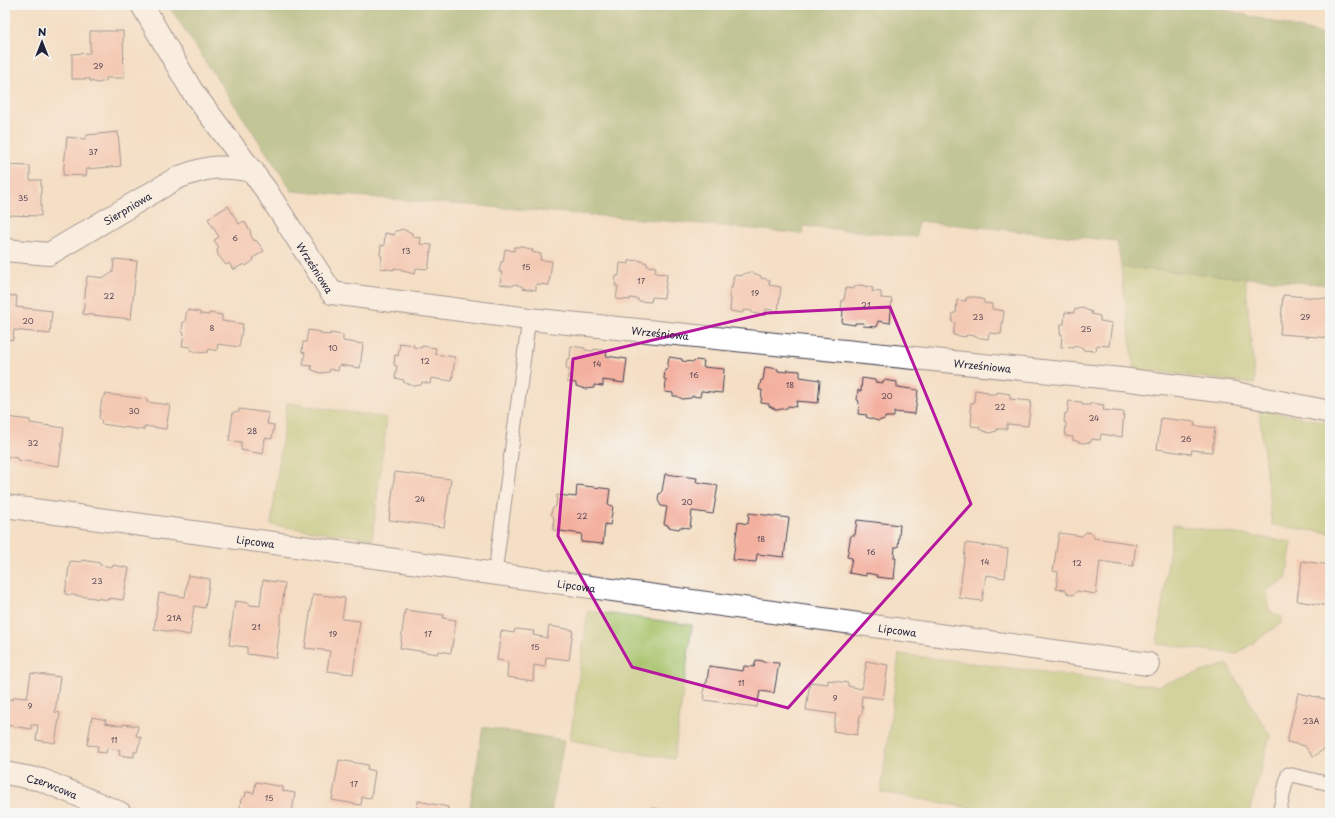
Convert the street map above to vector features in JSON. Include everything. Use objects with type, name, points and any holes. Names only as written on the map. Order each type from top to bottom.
[{"type":"street","name":"Wrześniowa","points":[[142,5],[192,91],[253,171],[332,293],[529,319],[1121,379],[1235,393],[1330,412]]},
{"type":"street","name":"Sierpniowa","points":[[5,250],[50,254],[177,178],[196,171],[213,168],[230,167],[253,171]]},
{"type":"street","name":"Lipcowa","points":[[5,506],[1148,664]]},
{"type":"street","name":"Czerwcowa","points":[[5,773],[42,780],[120,813]]},
{"type":"lane","points":[[495,573],[529,319]]},
{"type":"lane","points":[[1279,813],[1288,774],[1330,784]]},
{"type":"highlighted area","points":[[890,307],[971,504],[788,708],[632,667],[558,536],[573,359],[767,313]]},
{"type":"green space","points":[[168,5],[1206,5],[1330,36],[1330,285],[1121,267],[1117,241],[918,221],[916,237],[804,226],[803,234],[690,223],[292,191]]},
{"type":"green space","points":[[1121,267],[1245,277],[1255,384],[1134,369]]},
{"type":"green space","points":[[287,403],[387,418],[372,539],[271,525]]},
{"type":"green space","points":[[1259,409],[1330,423],[1330,533],[1272,525]]},
{"type":"green space","points":[[1173,525],[1292,542],[1286,579],[1267,590],[1269,611],[1282,617],[1281,623],[1237,654],[1157,644]]},
{"type":"green space","points":[[588,611],[692,625],[674,759],[570,740]]},
{"type":"green space","points":[[899,654],[1156,686],[1227,664],[1270,736],[1249,813],[999,813],[881,792]]},
{"type":"green space","points":[[483,727],[564,740],[551,813],[469,813]]},
{"type":"building","points":[[90,31],[123,31],[124,78],[106,78],[106,81],[98,83],[90,81],[90,79],[72,79],[72,54],[90,53]]},
{"type":"building","points":[[118,132],[121,166],[87,169],[86,176],[63,175],[67,137],[85,139],[87,135]]},
{"type":"building","points":[[5,165],[30,166],[30,180],[41,180],[41,216],[5,215]]},
{"type":"building","points":[[228,206],[239,224],[244,221],[251,232],[250,233],[254,241],[256,240],[264,251],[253,258],[254,260],[246,266],[244,264],[233,270],[229,263],[226,265],[218,255],[217,250],[219,248],[214,240],[219,237],[208,219]]},
{"type":"building","points":[[402,229],[412,233],[412,237],[421,238],[420,244],[432,245],[428,269],[416,268],[415,274],[402,271],[402,269],[394,268],[394,270],[380,268],[382,256],[380,255],[381,245],[384,246],[385,233],[394,235],[395,231]]},
{"type":"building","points":[[514,247],[522,247],[533,250],[532,252],[541,254],[540,260],[552,261],[549,285],[536,284],[536,290],[522,288],[522,286],[514,284],[513,286],[500,284],[502,272],[499,272],[501,262],[503,262],[505,249],[514,251]]},
{"type":"building","points":[[114,259],[137,261],[131,319],[83,314],[87,276],[104,278],[113,272]]},
{"type":"building","points":[[638,260],[647,263],[647,266],[656,267],[655,273],[667,274],[664,298],[652,297],[651,302],[638,301],[638,299],[630,298],[630,300],[616,299],[618,286],[615,286],[616,276],[619,276],[620,263],[629,264],[629,261]]},
{"type":"building","points":[[751,272],[761,276],[761,278],[770,280],[769,285],[781,287],[778,311],[766,309],[765,315],[752,313],[752,311],[743,310],[743,313],[730,311],[730,288],[732,288],[734,275],[742,276],[743,274]]},
{"type":"building","points":[[861,285],[873,288],[872,291],[881,292],[881,298],[892,299],[890,323],[878,321],[877,327],[863,326],[864,323],[855,323],[855,325],[842,323],[842,300],[844,300],[846,288],[854,289],[855,286]]},
{"type":"building","points":[[5,295],[17,296],[16,307],[52,311],[50,334],[14,330],[13,340],[5,339]]},
{"type":"building","points":[[1283,295],[1330,299],[1330,338],[1280,334]]},
{"type":"building","points":[[971,297],[984,300],[984,303],[992,304],[992,309],[1004,311],[1001,334],[989,333],[988,339],[975,336],[966,335],[966,337],[953,335],[955,323],[952,322],[953,313],[956,313],[957,300],[966,301],[966,298]]},
{"type":"building","points":[[1082,308],[1092,312],[1091,314],[1100,316],[1100,321],[1112,323],[1109,346],[1097,345],[1096,351],[1083,350],[1083,348],[1074,346],[1074,348],[1061,347],[1061,324],[1064,324],[1065,312],[1074,313],[1074,310]]},
{"type":"building","points":[[187,310],[200,312],[200,314],[209,315],[209,313],[222,315],[222,321],[243,324],[239,347],[218,344],[217,351],[209,349],[208,352],[201,353],[190,350],[191,347],[182,346],[184,333],[182,332],[183,322],[185,322]]},
{"type":"building","points":[[308,330],[321,332],[321,334],[330,335],[330,333],[343,335],[343,341],[363,344],[360,368],[339,365],[338,371],[330,369],[329,372],[320,373],[311,369],[312,366],[303,365],[305,353],[302,352],[303,342],[306,342]]},
{"type":"building","points":[[400,343],[414,345],[413,347],[422,348],[422,346],[436,348],[435,354],[455,357],[452,381],[431,378],[430,384],[422,382],[421,385],[414,386],[403,382],[404,380],[395,378],[397,366],[394,365],[395,355],[398,356]]},
{"type":"building","points":[[571,346],[585,348],[585,350],[593,351],[594,349],[607,351],[606,356],[627,359],[624,383],[603,380],[603,386],[594,385],[594,388],[585,389],[576,386],[576,383],[567,382],[569,369],[566,369],[567,359],[570,359]]},
{"type":"building","points":[[669,357],[682,359],[682,361],[704,361],[703,367],[724,369],[722,393],[701,391],[700,397],[692,396],[691,398],[682,399],[677,396],[673,396],[673,393],[665,392],[665,369],[667,370]]},
{"type":"building","points":[[765,367],[778,369],[778,371],[800,371],[800,377],[820,380],[818,403],[797,401],[796,407],[788,406],[787,408],[777,410],[769,406],[769,404],[761,403],[762,390],[759,390],[761,380],[763,380]]},
{"type":"building","points":[[862,378],[883,383],[884,380],[897,382],[897,387],[918,390],[915,414],[894,412],[894,417],[885,417],[885,419],[878,421],[866,417],[867,415],[858,414],[858,390],[861,391]]},
{"type":"building","points":[[975,390],[988,392],[988,394],[997,394],[997,392],[1010,394],[1010,399],[1031,401],[1028,426],[1007,424],[1007,429],[997,429],[997,431],[989,433],[979,429],[980,427],[971,426],[971,403],[974,403]]},
{"type":"building","points":[[105,394],[147,399],[147,402],[170,405],[166,429],[144,426],[144,430],[101,424],[102,421],[99,418],[102,399],[105,397]]},
{"type":"building","points":[[1069,401],[1082,402],[1082,405],[1090,405],[1091,403],[1104,405],[1103,410],[1124,412],[1122,437],[1101,434],[1100,440],[1092,439],[1091,442],[1082,443],[1073,440],[1073,437],[1065,436],[1065,413],[1067,414]]},
{"type":"building","points":[[239,409],[269,413],[267,424],[274,425],[272,439],[265,438],[263,454],[241,450],[241,442],[229,441],[233,412],[239,412]]},
{"type":"building","points":[[7,417],[30,420],[30,423],[64,428],[59,466],[17,460],[17,458],[5,456],[5,429]]},
{"type":"building","points":[[1161,418],[1195,422],[1194,426],[1215,428],[1212,452],[1192,450],[1191,454],[1157,449]]},
{"type":"building","points":[[395,472],[451,479],[444,527],[389,520]]},
{"type":"building","points":[[665,474],[697,478],[696,482],[718,485],[713,514],[692,511],[690,528],[680,527],[679,529],[668,527],[668,525],[664,524],[667,507],[661,506],[658,500],[659,494],[662,491]]},
{"type":"building","points":[[577,485],[610,489],[608,505],[613,506],[610,525],[605,524],[603,544],[581,542],[582,534],[553,530],[554,518],[551,514],[552,509],[556,506],[557,495],[576,497]]},
{"type":"building","points":[[749,513],[789,518],[784,557],[757,554],[756,562],[733,560],[738,522],[748,524]]},
{"type":"building","points":[[857,520],[900,525],[898,547],[895,547],[894,558],[896,558],[894,579],[877,577],[877,575],[866,573],[866,576],[849,573],[852,558],[847,557],[851,535],[855,535]]},
{"type":"building","points":[[1086,532],[1092,533],[1094,538],[1136,544],[1133,566],[1100,561],[1096,594],[1077,591],[1073,595],[1068,594],[1065,590],[1056,589],[1058,572],[1053,571],[1059,533],[1082,536]]},
{"type":"building","points":[[966,543],[1008,549],[1005,578],[986,575],[982,601],[959,598]]},
{"type":"building","points":[[82,560],[100,563],[100,565],[113,567],[113,565],[129,568],[123,600],[109,598],[109,600],[65,594],[70,561],[82,562]]},
{"type":"building","points":[[1302,561],[1330,565],[1330,606],[1297,601]]},
{"type":"building","points":[[188,575],[210,579],[205,608],[194,606],[190,635],[154,629],[159,593],[185,597]]},
{"type":"building","points":[[263,580],[285,583],[276,658],[247,654],[247,647],[229,645],[235,601],[260,606]]},
{"type":"building","points":[[313,594],[345,598],[342,619],[360,621],[353,674],[327,671],[330,651],[305,648]]},
{"type":"building","points":[[405,610],[444,615],[443,618],[456,620],[451,653],[439,651],[438,654],[400,648]]},
{"type":"building","points":[[549,626],[573,630],[569,660],[546,657],[545,667],[534,665],[533,681],[507,677],[508,662],[497,660],[501,631],[514,633],[515,629],[534,631],[533,635],[547,638]]},
{"type":"building","points":[[756,660],[779,663],[774,693],[760,691],[757,707],[704,700],[705,695],[703,693],[707,682],[709,666],[743,671],[744,666],[754,667]]},
{"type":"building","points":[[866,661],[888,665],[883,699],[862,696],[861,705],[863,707],[860,715],[857,735],[833,731],[836,714],[806,710],[810,682],[828,684],[828,680],[848,683],[848,686],[862,689],[865,669],[867,667],[865,667]]},
{"type":"building","points":[[31,673],[60,677],[55,712],[60,713],[55,743],[36,740],[38,725],[31,725],[31,729],[5,725],[5,698],[13,700],[14,697],[27,698]]},
{"type":"building","points":[[1298,693],[1330,700],[1330,750],[1324,749],[1313,757],[1305,746],[1287,742]]},
{"type":"building","points":[[92,717],[106,720],[105,723],[123,726],[123,724],[138,726],[136,736],[141,737],[137,752],[134,752],[134,757],[119,755],[120,750],[107,748],[106,753],[97,752],[98,746],[87,745]]},
{"type":"building","points":[[339,760],[368,765],[367,769],[375,771],[371,798],[362,797],[361,805],[332,800]]},
{"type":"building","points":[[256,782],[283,787],[283,791],[295,793],[292,813],[242,813],[243,810],[240,806],[241,799],[245,797],[246,792],[254,793]]},
{"type":"building","points":[[418,801],[448,807],[447,811],[455,813],[416,813]]},
{"type":"building","points":[[652,808],[674,812],[651,813]]}]
